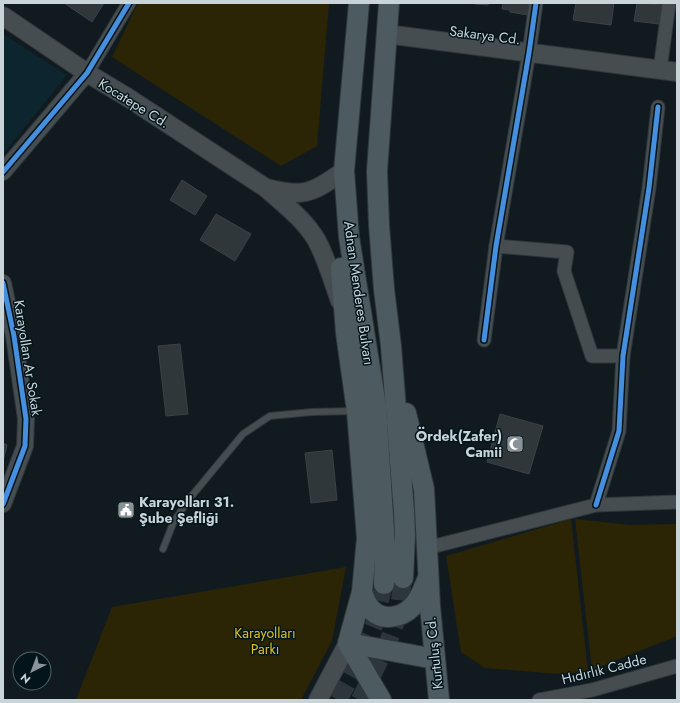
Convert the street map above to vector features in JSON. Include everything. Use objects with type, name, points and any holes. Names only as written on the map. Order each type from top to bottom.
[{"type":"main road","name":"Adnan Menderes Bulvarı","points":[[358,3],[344,171],[349,237],[376,406],[385,547],[384,584]]},
{"type":"main road","name":"Adnan Menderes Bulvarı","points":[[389,3],[377,171],[379,225],[384,289],[391,346],[404,512],[405,535],[403,578]]},
{"type":"main road","name":"Kocatepe Cd.","points":[[3,16],[87,73],[127,97],[266,188],[288,207],[308,227],[317,242],[345,313]]},
{"type":"main road","name":"Sakarya Cd.","points":[[386,34],[668,71]]},
{"type":"main road","name":"Kocatepe Cd.","points":[[266,188],[284,193],[303,193],[321,186],[344,171]]},
{"type":"main road","points":[[318,700],[348,643],[362,592],[367,538],[357,411],[346,333],[339,233],[347,209]]},
{"type":"main road","name":"Kurtuluş Cd.","points":[[391,346],[424,489],[430,606],[439,700]]},
{"type":"main road","points":[[362,592],[371,610],[379,615],[388,617],[397,616],[412,607],[418,599],[428,576]]},
{"type":"main road","points":[[348,643],[435,659]]},
{"type":"main road","points":[[348,643],[382,700]]},
{"type":"street","points":[[3,172],[87,73],[129,3]]},
{"type":"street","points":[[484,340],[496,246],[529,53],[536,3]]},
{"type":"street","points":[[668,71],[669,3]]},
{"type":"street","points":[[596,505],[619,431],[623,356],[649,188],[658,107]]},
{"type":"street","points":[[496,246],[567,252],[564,271],[592,356],[623,356]]},
{"type":"street","name":"Karayollan Ar Sokak","points":[[3,283],[14,336],[26,419],[25,446],[3,504]]},
{"type":"street","points":[[427,548],[596,505],[677,502]]},
{"type":"street","name":"Hıdırlık Cadde","points":[[539,700],[592,695],[677,666]]},
{"type":"lane","points":[[162,549],[174,520],[190,498],[243,434],[270,416],[312,412],[357,411]]},
{"type":"shaded area","points":[[3,34],[67,75],[3,154]]},
{"type":"green space","points":[[138,3],[329,3],[317,146],[281,166],[112,57]]},
{"type":"green space","points":[[571,519],[588,672],[559,674],[485,668],[461,652],[446,556]]},
{"type":"green space","points":[[575,519],[630,525],[677,524],[677,636],[592,670]]},
{"type":"green space","name":"Karayolları Parkı","points":[[346,567],[332,641],[301,700],[76,700],[112,607]]},
{"type":"building","points":[[64,3],[104,3],[92,22]]},
{"type":"building","points":[[488,3],[488,5],[475,4]]},
{"type":"building","points":[[503,3],[530,3],[528,15],[502,9]]},
{"type":"building","points":[[576,3],[614,3],[611,25],[573,20]]},
{"type":"building","points":[[637,3],[662,5],[659,24],[634,21]]},
{"type":"building","points":[[182,180],[207,196],[195,215],[170,200]]},
{"type":"building","points":[[216,214],[251,234],[235,261],[200,240]]},
{"type":"building","points":[[180,344],[188,414],[166,416],[158,346]]},
{"type":"building","name":"Ördek(Zafer) Camii","points":[[500,414],[543,426],[529,474],[487,462]]},
{"type":"building","points":[[3,443],[7,445],[3,461]]},
{"type":"building","points":[[332,450],[337,500],[311,503],[305,453]]},
{"type":"tunnel","points":[[360,700],[387,645],[398,616],[403,578]]},
{"type":"tunnel","points":[[338,700],[356,668],[374,625],[384,584]]},
{"type":"cycle path","points":[[3,172],[87,73],[129,3]]},
{"type":"cycle path","points":[[484,340],[496,246],[529,53],[536,3]]},
{"type":"cycle path","points":[[596,505],[619,431],[623,356],[649,188],[658,107]]},
{"type":"cycle path","points":[[3,283],[14,336],[26,419],[25,446],[3,504]]},
{"type":"place","name":"Ördek(Zafer) Camii","points":[[515,444]]},
{"type":"place","name":"Karayolları 31. Şube Şefliği","points":[[126,510]]}]
